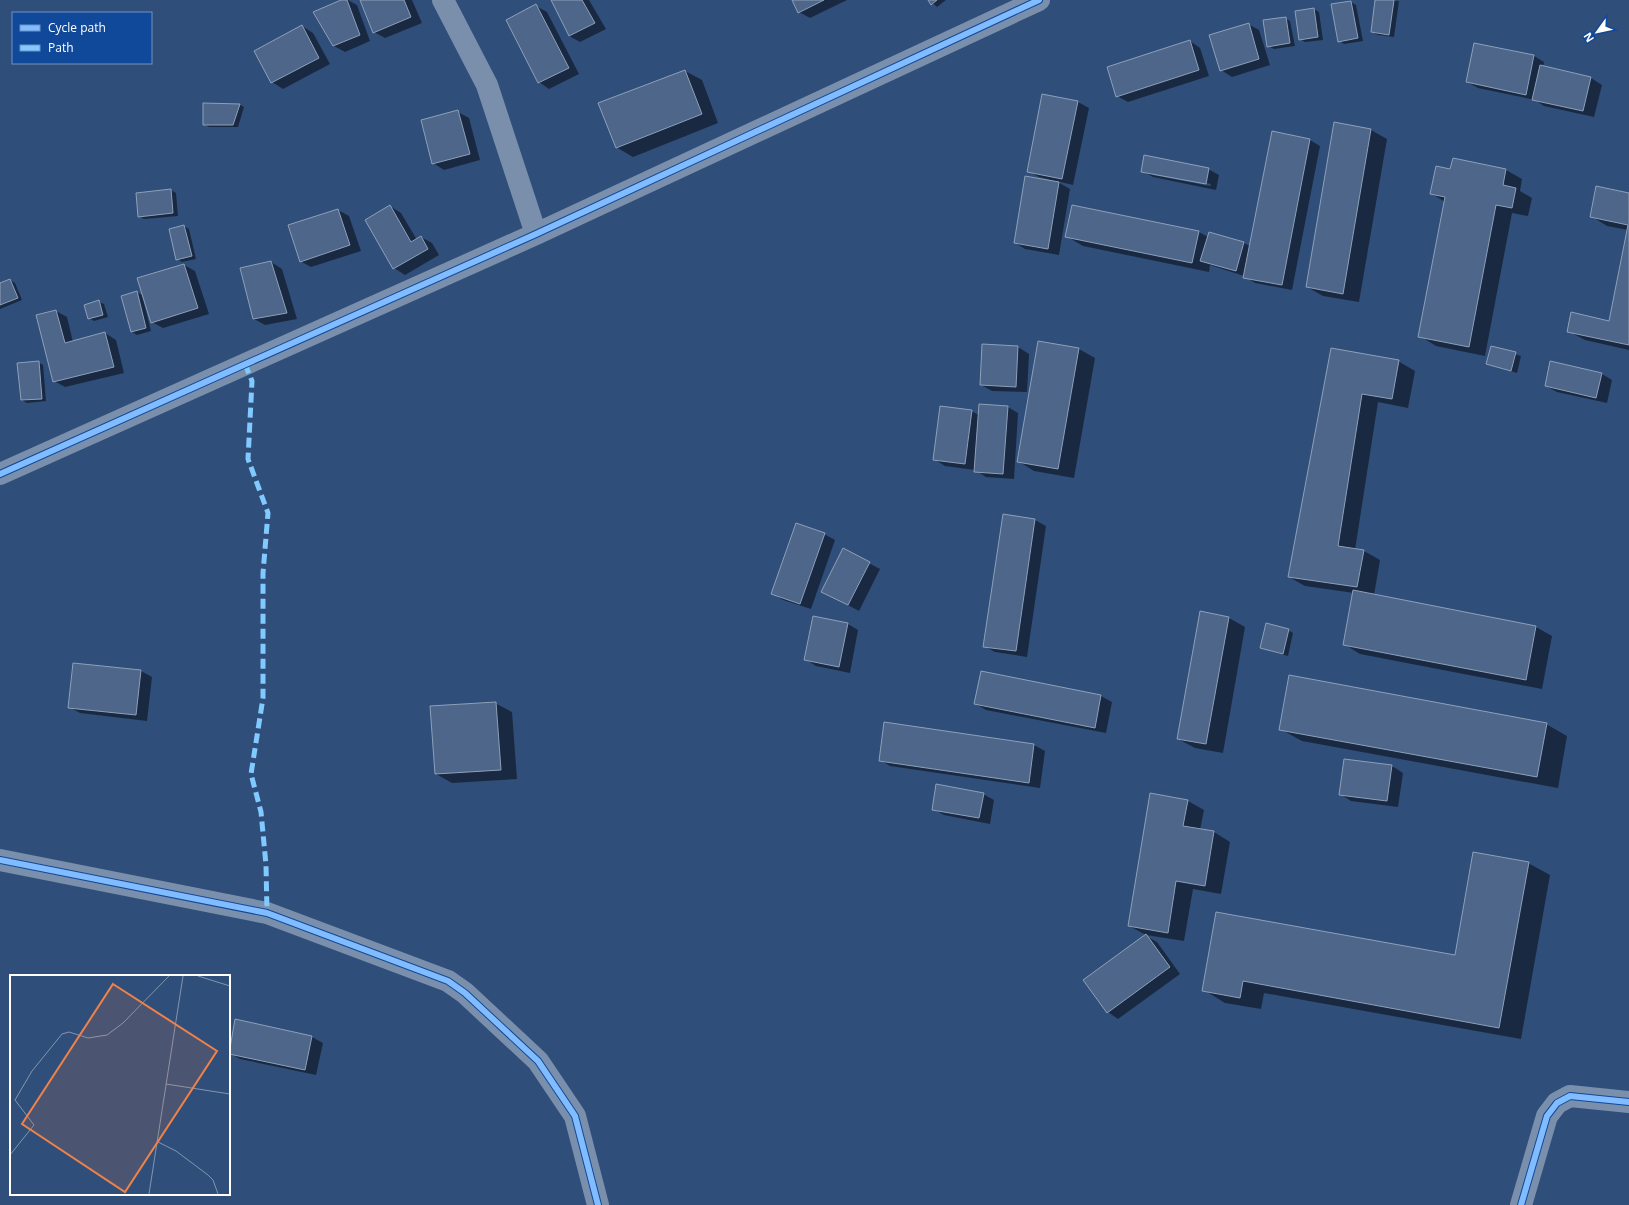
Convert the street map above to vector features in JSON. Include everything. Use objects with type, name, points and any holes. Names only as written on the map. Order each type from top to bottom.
[{"type":"street","points":[[443,0],[487,85],[536,234]]},
{"type":"street","points":[[0,474],[536,234],[1039,0]]},
{"type":"street","points":[[0,860],[267,913],[448,981],[465,993],[538,1061],[575,1116],[598,1205]]},
{"type":"street","points":[[1521,1205],[1547,1116],[1557,1103],[1570,1096],[1629,1102]]},
{"type":"building","points":[[341,0],[347,0],[360,35],[333,46],[313,12]]},
{"type":"building","points":[[360,0],[404,0],[411,17],[373,33]]},
{"type":"building","points":[[551,0],[582,0],[595,23],[569,36]]},
{"type":"building","points":[[792,0],[824,0],[798,13]]},
{"type":"building","points":[[928,0],[937,0],[931,5]]},
{"type":"building","points":[[1375,0],[1394,0],[1389,35],[1371,32]]},
{"type":"building","points":[[1351,1],[1358,38],[1338,42],[1331,4]]},
{"type":"building","points":[[536,4],[569,68],[538,83],[506,20]]},
{"type":"building","points":[[1314,8],[1318,37],[1299,40],[1295,11]]},
{"type":"building","points":[[1286,17],[1290,43],[1267,47],[1263,20]]},
{"type":"building","points":[[1249,23],[1259,59],[1220,71],[1209,35]]},
{"type":"building","points":[[302,25],[319,58],[271,83],[254,51]]},
{"type":"building","points":[[1190,40],[1199,70],[1116,97],[1107,67]]},
{"type":"building","points":[[1474,43],[1534,55],[1526,95],[1466,82]]},
{"type":"building","points":[[1540,65],[1591,77],[1583,111],[1532,100]]},
{"type":"building","points":[[685,70],[702,114],[616,148],[598,103]]},
{"type":"building","points":[[1042,94],[1078,101],[1062,179],[1027,172]]},
{"type":"building","points":[[203,103],[240,104],[233,125],[203,125]]},
{"type":"building","points":[[458,110],[470,154],[432,164],[421,120]]},
{"type":"building","points":[[1334,122],[1371,129],[1343,294],[1306,287]]},
{"type":"building","points":[[1272,131],[1310,139],[1282,285],[1243,278]]},
{"type":"building","points":[[1144,155],[1209,168],[1206,184],[1141,172]]},
{"type":"building","points":[[1453,158],[1506,169],[1503,185],[1516,188],[1512,208],[1496,205],[1469,347],[1418,337],[1445,197],[1430,194],[1436,166],[1450,169]]},
{"type":"building","points":[[1025,176],[1059,182],[1048,249],[1014,243]]},
{"type":"building","points":[[1596,186],[1629,193],[1629,345],[1567,332],[1571,312],[1609,321],[1628,225],[1590,217]]},
{"type":"building","points":[[171,189],[173,213],[138,217],[136,193]]},
{"type":"building","points":[[390,205],[411,242],[421,236],[428,249],[393,269],[365,220]]},
{"type":"building","points":[[1072,205],[1199,231],[1192,263],[1065,237]]},
{"type":"building","points":[[338,209],[350,245],[300,262],[288,225]]},
{"type":"building","points":[[184,225],[192,256],[176,260],[169,229]]},
{"type":"building","points":[[1209,232],[1244,242],[1236,271],[1200,261]]},
{"type":"building","points":[[271,261],[287,313],[253,319],[240,268]]},
{"type":"building","points":[[184,264],[198,308],[151,323],[137,278]]},
{"type":"building","points":[[10,279],[18,298],[0,305],[0,283]]},
{"type":"building","points":[[137,291],[146,328],[131,332],[121,296]]},
{"type":"building","points":[[99,300],[103,315],[88,319],[84,305]]},
{"type":"building","points":[[56,310],[65,343],[105,332],[114,367],[53,382],[36,315]]},
{"type":"building","points":[[1038,341],[1079,348],[1058,469],[1017,462]]},
{"type":"building","points":[[982,344],[1018,346],[1016,387],[980,385]]},
{"type":"building","points":[[1491,346],[1516,352],[1511,371],[1486,364]]},
{"type":"building","points":[[1331,348],[1399,360],[1392,399],[1362,394],[1338,546],[1364,550],[1357,587],[1288,577]]},
{"type":"building","points":[[39,361],[42,399],[21,400],[17,363]]},
{"type":"building","points":[[1550,361],[1602,373],[1596,398],[1545,386]]},
{"type":"building","points":[[979,404],[1008,406],[1003,474],[974,472]]},
{"type":"building","points":[[940,406],[972,410],[965,464],[933,460]]},
{"type":"building","points":[[1003,514],[1035,519],[1016,651],[983,647]]},
{"type":"building","points":[[796,523],[825,533],[800,604],[771,594]]},
{"type":"building","points":[[843,548],[870,562],[848,605],[821,592]]},
{"type":"building","points":[[1353,590],[1536,626],[1526,680],[1343,645]]},
{"type":"building","points":[[1200,611],[1229,617],[1206,744],[1177,739]]},
{"type":"building","points":[[813,616],[848,623],[839,667],[804,660]]},
{"type":"building","points":[[1266,623],[1289,629],[1283,654],[1260,648]]},
{"type":"building","points":[[73,663],[141,670],[136,715],[68,708]]},
{"type":"building","points":[[981,671],[1101,695],[1095,728],[974,704]]},
{"type":"building","points":[[1289,675],[1547,723],[1537,777],[1279,730]]},
{"type":"building","points":[[496,702],[501,770],[435,774],[430,706]]},
{"type":"building","points":[[884,722],[1034,744],[1029,783],[879,761]]},
{"type":"building","points":[[1344,759],[1392,765],[1387,801],[1339,795]]},
{"type":"building","points":[[936,784],[984,793],[979,818],[932,810]]},
{"type":"building","points":[[1150,793],[1188,800],[1183,826],[1214,831],[1205,886],[1176,881],[1168,933],[1128,926]]},
{"type":"building","points":[[1473,852],[1529,862],[1499,1028],[1243,981],[1240,998],[1202,991],[1216,912],[1455,955]]},
{"type":"building","points":[[1146,934],[1170,967],[1107,1013],[1083,980]]},
{"type":"building","points":[[235,1019],[312,1036],[305,1070],[230,1054]]},
{"type":"marked path","points":[[245,364],[252,381],[248,459],[268,513],[263,573],[263,698],[251,774],[261,812],[266,865],[267,913]]},
{"type":"cycle path","points":[[0,474],[536,234],[1039,0]]},
{"type":"cycle path","points":[[0,860],[267,913],[448,981],[465,993],[538,1061],[575,1116],[598,1205]]},
{"type":"cycle path","points":[[1521,1205],[1547,1116],[1557,1103],[1570,1096],[1629,1102]]}]
